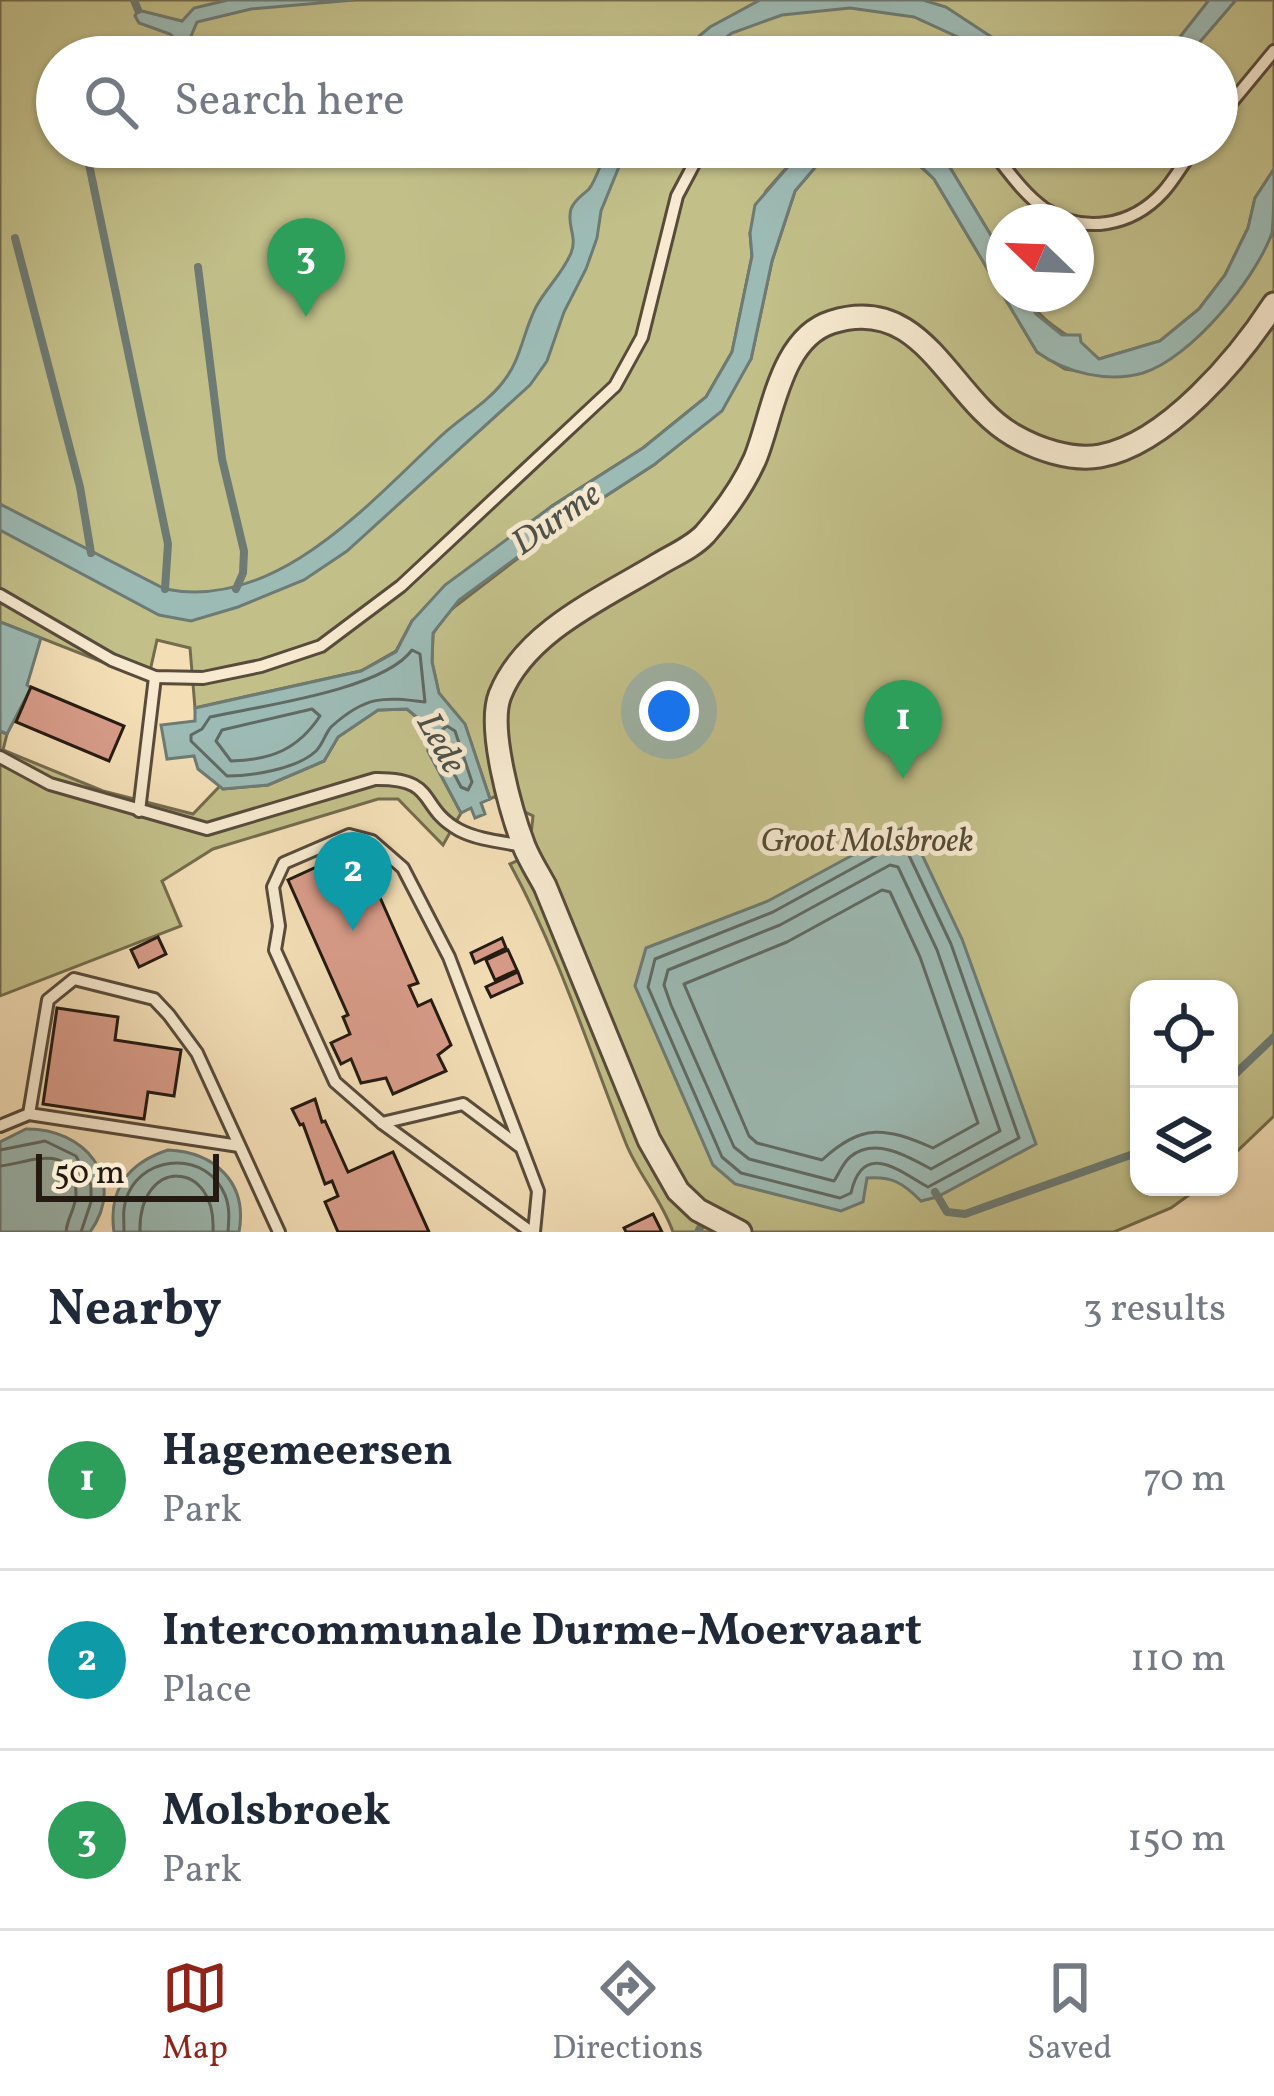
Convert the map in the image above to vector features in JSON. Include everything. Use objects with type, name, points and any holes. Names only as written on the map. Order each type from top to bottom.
[{"type":"street","points":[[740,1232],[698,1210],[678,1191],[649,1140],[545,886],[524,846],[495,720],[500,695],[530,652],[564,622],[700,540],[752,464],[792,354],[810,332],[858,316],[885,320],[929,348],[977,405],[1011,434],[1050,451],[1083,457],[1104,455],[1150,433],[1197,399],[1246,346],[1274,304]]},
{"type":"lane","points":[[1238,95],[1274,51]]},
{"type":"lane","points":[[0,595],[112,660],[155,677],[202,678],[261,666],[321,646],[401,586],[616,386],[642,337],[677,196],[692,168]]},
{"type":"lane","points":[[1007,168],[1045,209],[1068,220],[1100,226],[1131,218],[1162,193],[1180,168]]},
{"type":"lane","points":[[139,811],[155,677]]},
{"type":"lane","points":[[0,758],[50,784],[207,829],[375,779],[403,779],[416,785],[454,828],[524,846]]},
{"type":"lane","points":[[349,835],[372,841],[403,868],[449,957],[522,1149],[538,1191],[532,1232],[382,1123],[335,1082],[275,950],[279,926],[273,887],[284,863],[349,835]]},
{"type":"lane","points":[[29,1114],[48,1000],[74,979],[154,999],[197,1053],[279,1232]]},
{"type":"lane","points":[[382,1123],[463,1104],[522,1149]]},
{"type":"lane","points":[[0,1126],[29,1114],[239,1146]]},
{"type":"green space","points":[[0,0],[1274,0],[1274,169],[1255,198],[1248,228],[1225,275],[1199,309],[1160,341],[1099,359],[1039,312],[1094,312],[1094,204],[986,204],[986,227],[950,168],[1238,168],[1238,36],[36,36],[36,168],[786,168],[766,191],[750,233],[752,256],[732,352],[706,397],[643,448],[552,506],[412,621],[396,651],[361,671],[195,708],[190,648],[157,640],[148,680],[0,622]]},
{"type":"green space","name":"Groot Molsbroek","points":[[815,168],[922,168],[934,179],[986,266],[986,312],[1013,312],[1037,352],[1065,369],[1078,371],[1210,324],[1241,287],[1274,231],[1274,1116],[1238,1150],[1238,980],[1130,980],[1130,1196],[1188,1196],[1114,1232],[673,1232],[630,1153],[558,966],[510,864],[526,850],[533,816],[490,799],[465,725],[439,694],[432,662],[433,634],[444,615],[564,523],[655,464],[751,359],[772,261],[795,191]]},
{"type":"green space","points":[[407,709],[430,728],[428,751],[461,813],[443,845],[398,799],[378,799],[213,849],[162,881],[181,926],[0,996],[0,731],[7,734],[3,750],[103,791],[193,814],[220,786],[268,785],[324,761],[338,737],[378,710]]},
{"type":"water","points":[[228,0],[354,0],[251,9],[197,22],[191,36],[172,36],[139,23],[135,16],[138,10],[182,21],[194,8]]},
{"type":"water","points":[[760,0],[923,0],[946,7],[990,36],[956,36],[914,17],[850,8],[782,15],[728,36],[699,36]]},
{"type":"water","points":[[1209,0],[1236,0],[1205,36],[1181,36]]},
{"type":"water","points":[[599,168],[618,168],[586,269],[547,361],[530,385],[347,551],[304,580],[191,621],[159,615],[0,530],[0,504],[165,589],[206,592],[245,584],[282,568],[350,521],[503,382],[536,307],[571,253],[571,209],[592,185]]},
{"type":"water","points":[[787,168],[815,168],[795,191],[772,261],[751,359],[722,411],[655,464],[459,600],[433,633],[432,662],[439,693],[465,724],[490,799],[481,803],[485,814],[475,818],[471,808],[461,813],[428,751],[430,728],[407,709],[378,710],[338,737],[324,761],[268,785],[223,789],[198,769],[194,756],[167,759],[161,725],[195,721],[195,708],[361,671],[396,652],[412,621],[445,585],[552,506],[643,448],[706,397],[732,352],[752,256],[755,205]]},
{"type":"water","points":[[922,168],[950,168],[986,227],[986,266],[934,179]]},
{"type":"water","points":[[1274,169],[1272,233],[1264,252],[1219,315],[1181,351],[1143,373],[1116,377],[1061,366],[1037,352],[1013,312],[1035,312],[1062,335],[1080,335],[1099,359],[1160,341],[1199,309],[1225,275],[1248,228],[1255,198]]},
{"type":"water","points":[[0,622],[41,638],[27,685],[31,688],[7,734],[0,731]]},
{"type":"water","points":[[908,825],[962,939],[1036,1144],[921,1201],[903,1185],[883,1178],[867,1178],[863,1202],[841,1211],[735,1184],[713,1165],[635,986],[646,948],[768,901]]},
{"type":"water","points":[[26,1129],[66,1137],[94,1160],[104,1193],[90,1232],[0,1232],[0,1142]]},
{"type":"water","points":[[168,1150],[200,1157],[224,1173],[238,1199],[239,1232],[114,1232],[114,1203],[124,1180],[142,1162]]},
{"type":"building","points":[[31,687],[124,726],[109,761],[16,722]]},
{"type":"building","points":[[358,848],[418,983],[409,986],[418,1006],[431,1000],[451,1045],[438,1055],[446,1071],[393,1094],[386,1078],[361,1083],[351,1059],[341,1064],[331,1043],[350,1034],[343,1017],[348,1015],[288,880]]},
{"type":"building","points":[[158,937],[166,954],[139,967],[131,950]]},
{"type":"building","points":[[502,938],[506,948],[475,963],[471,953]]},
{"type":"building","points":[[508,950],[517,970],[495,980],[486,960]]},
{"type":"building","points":[[518,972],[522,983],[491,997],[486,987]]},
{"type":"building","points":[[57,1008],[118,1017],[115,1040],[181,1050],[174,1096],[148,1092],[144,1119],[43,1104]]},
{"type":"building","points":[[315,1099],[348,1172],[393,1152],[429,1232],[338,1232],[325,1202],[338,1196],[332,1181],[325,1184],[303,1124],[292,1109]]},
{"type":"building","points":[[653,1214],[662,1232],[626,1232],[624,1228]]},
{"type":"waterway","points":[[134,0],[138,10]]},
{"type":"waterway","points":[[90,168],[168,544],[165,589]]},
{"type":"waterway","points":[[15,238],[80,487],[91,553]]},
{"type":"waterway","points":[[198,267],[222,459],[244,551],[236,589]]},
{"type":"waterway","points":[[1238,1071],[1274,1037]]},
{"type":"waterway","points":[[935,1192],[947,1212],[965,1214],[1130,1155]]},
{"type":"waterway","points":[[698,1232],[702,1224]]},
{"type":"place","name":"Molsbroek","points":[[306,317]]},
{"type":"place","name":"Hagemeersen","points":[[903,779]]},
{"type":"place","name":"Intercommunale Durme-Moervaart","points":[[353,931]]},
{"type":"water label","name":"Durme","points":[[555,517]]},
{"type":"water label","name":"Lede","points":[[443,742]]}]
